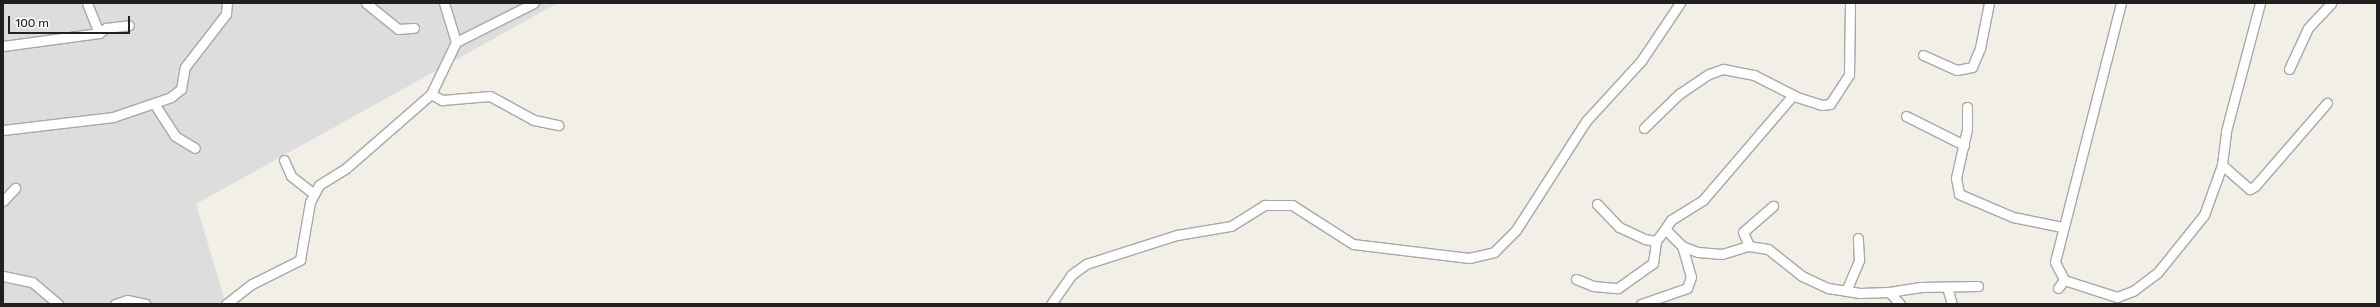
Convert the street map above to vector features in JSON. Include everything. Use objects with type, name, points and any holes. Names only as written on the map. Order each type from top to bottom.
[{"type":"street","points":[[87,3],[99,33]]},
{"type":"street","points":[[3,130],[112,117],[155,105],[180,89],[186,67],[226,14],[228,3]]},
{"type":"street","points":[[366,3],[398,29],[414,28]]},
{"type":"street","points":[[444,3],[456,42]]},
{"type":"street","points":[[226,304],[252,284],[300,260],[302,235],[313,193],[319,184],[345,169],[431,94],[456,42],[534,3]]},
{"type":"street","points":[[1051,304],[1071,275],[1086,264],[1177,235],[1231,226],[1265,205],[1292,205],[1352,244],[1469,258],[1494,252],[1516,230],[1586,121],[1640,61],[1680,3]]},
{"type":"street","points":[[1923,55],[1957,70],[1972,67],[1980,48],[1988,3]]},
{"type":"street","points":[[2121,3],[2084,156],[2062,228],[2055,262],[2064,280],[2118,297],[2142,286],[2201,222],[2222,165],[2226,131],[2260,3]]},
{"type":"street","points":[[2289,69],[2308,28],[2331,3]]},
{"type":"street","points":[[1644,128],[1679,94],[1715,71],[1732,69],[1754,75],[1793,95],[1822,105],[1830,104],[1840,93],[1851,67],[1852,5]]},
{"type":"street","points":[[3,46],[99,33],[106,28],[129,25]]},
{"type":"street","points":[[431,94],[442,100],[490,96],[534,120],[558,125]]},
{"type":"street","points":[[1576,279],[1593,286],[1618,288],[1652,263],[1656,241],[1671,220],[1703,200],[1793,95]]},
{"type":"street","points":[[2222,165],[2250,189],[2255,186],[2327,103]]},
{"type":"street","points":[[155,105],[175,136],[195,148]]},
{"type":"street","points":[[1967,108],[1964,145],[1956,178],[1959,194],[2013,217],[2062,228]]},
{"type":"street","points":[[1906,116],[1964,145]]},
{"type":"street","points":[[284,160],[291,176],[313,193]]},
{"type":"street","points":[[3,202],[15,188]]},
{"type":"street","points":[[1597,204],[1619,227],[1656,241]]},
{"type":"street","points":[[1749,246],[1743,232],[1773,206]]},
{"type":"street","points":[[1665,229],[1682,246],[1698,252],[1722,254],[1749,246],[1768,249],[1802,276],[1828,288],[1846,291],[1889,292],[1978,286]]},
{"type":"street","points":[[1846,291],[1859,260],[1858,238]]},
{"type":"street","points":[[1642,304],[1687,288],[1691,277],[1682,246]]},
{"type":"street","points":[[3,276],[32,282],[58,304]]},
{"type":"street","points":[[2058,288],[2064,280]]},
{"type":"street","points":[[1947,287],[1952,304]]},
{"type":"street","points":[[1889,292],[1900,304]]},
{"type":"street","points":[[115,304],[127,300],[146,304]]},
{"type":"shaded area","points":[[3,3],[558,3],[196,204],[226,304],[3,304]]}]
